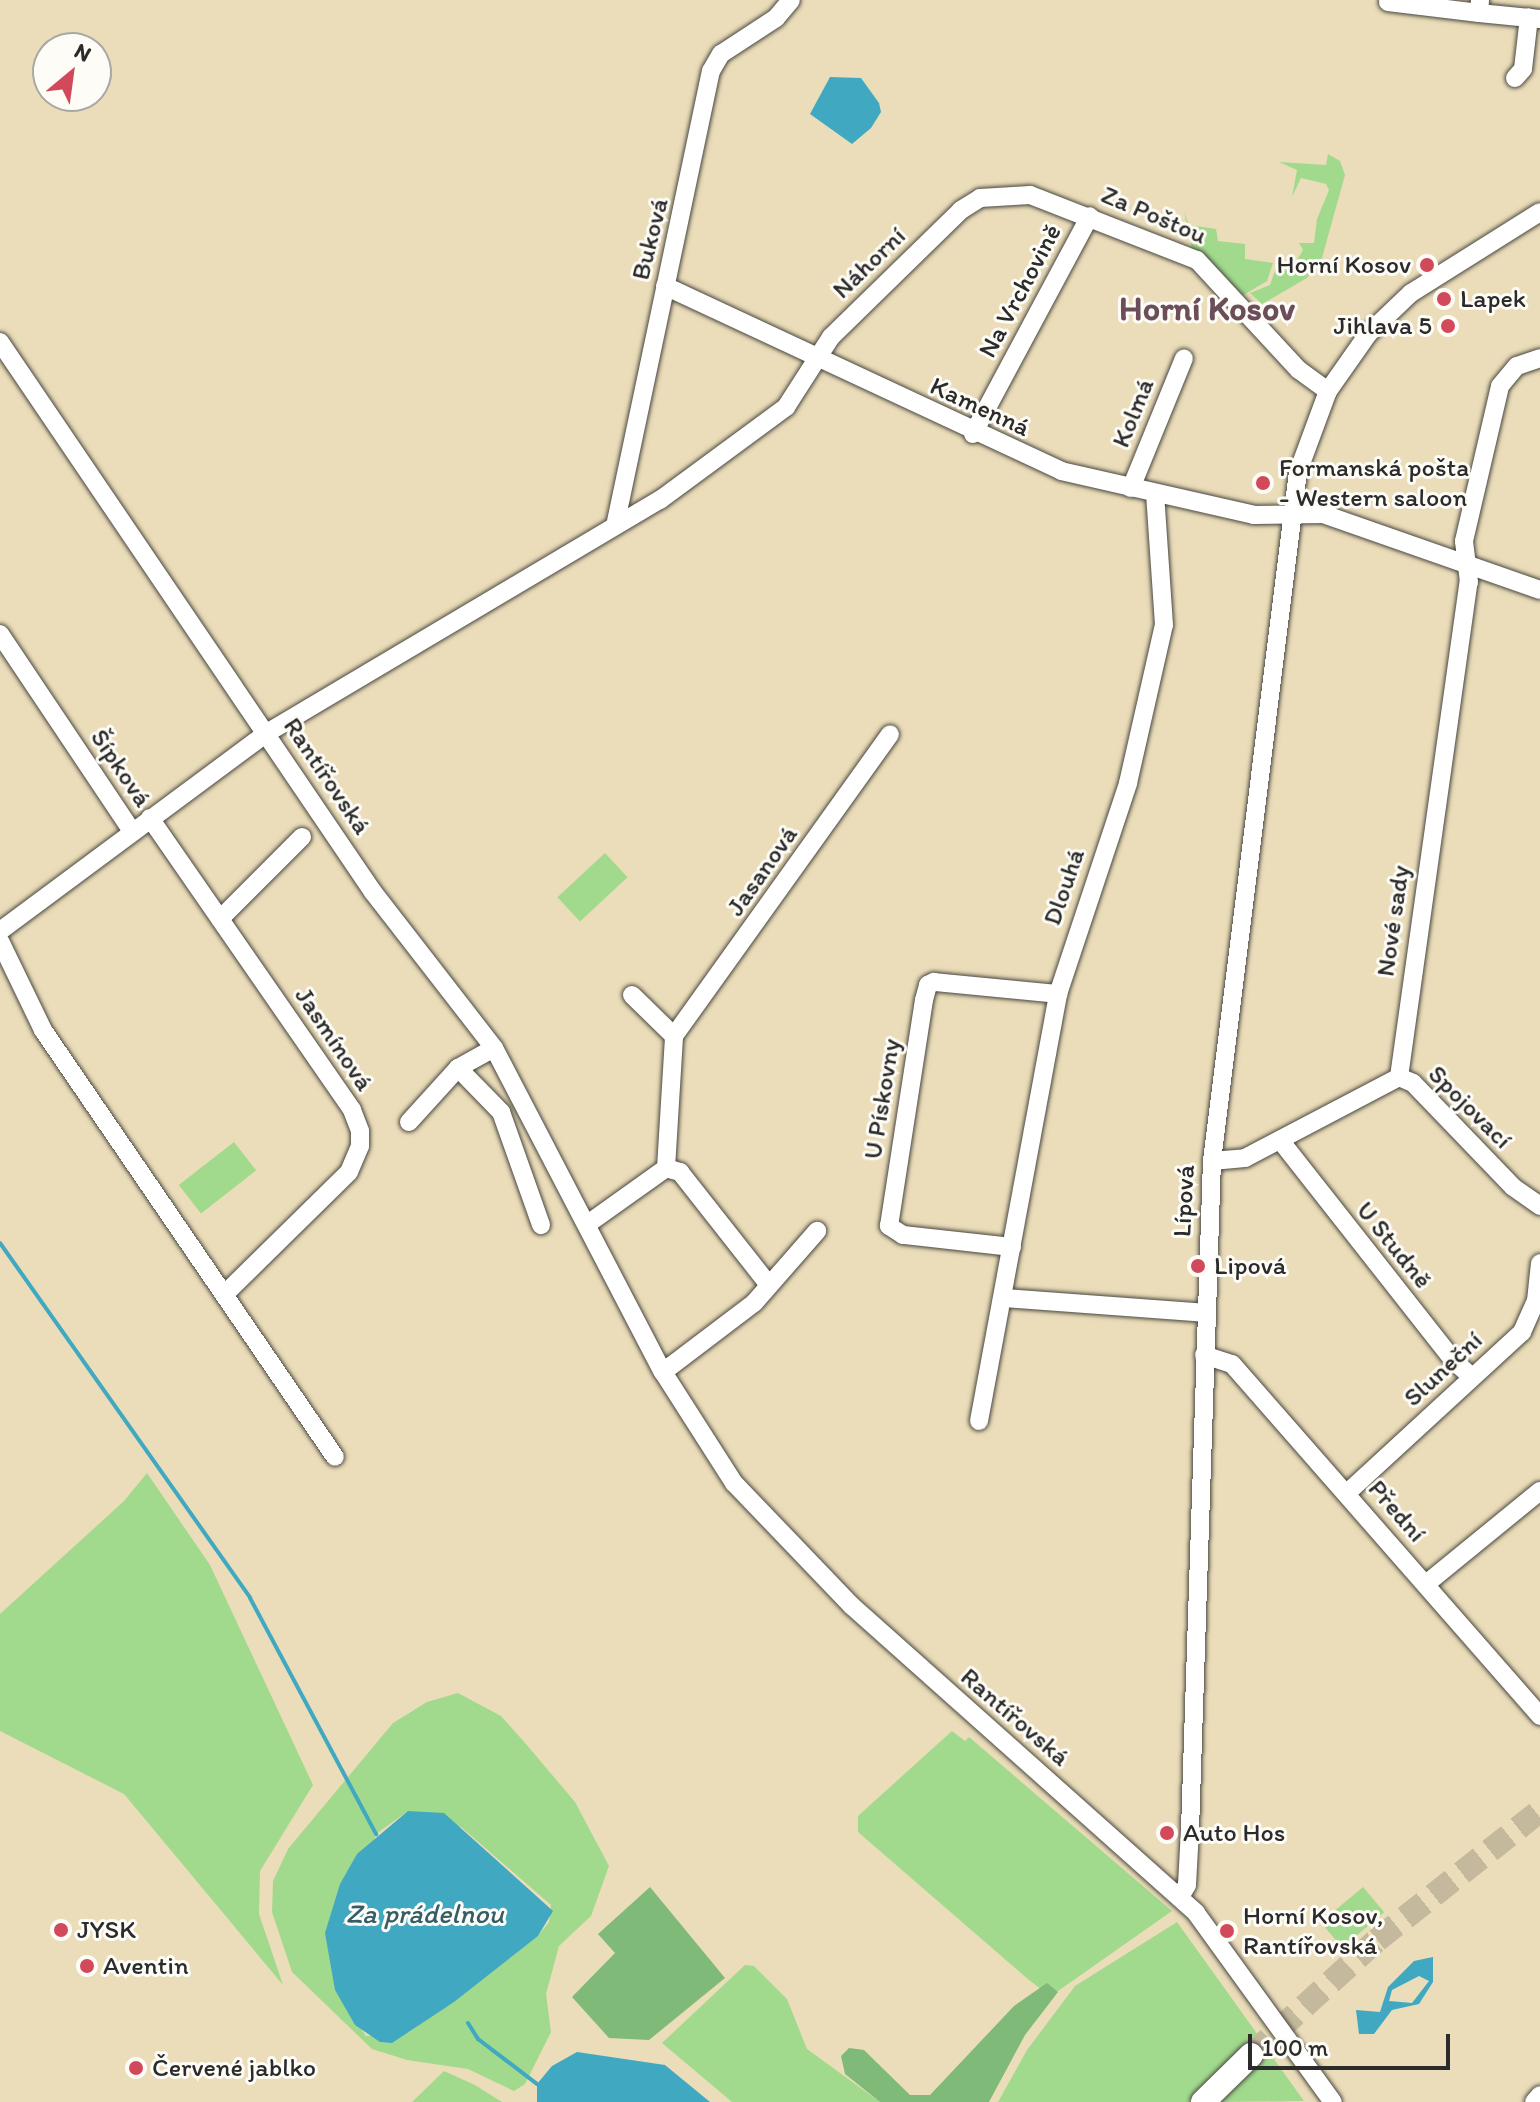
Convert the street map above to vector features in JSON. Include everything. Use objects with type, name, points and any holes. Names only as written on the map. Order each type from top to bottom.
[{"type":"main road","points":[[1203,2102],[1251,2055]]},
{"type":"street","name":"Buková","points":[[615,526],[665,286],[685,211],[711,71],[721,54],[776,18],[791,0]]},
{"type":"street","points":[[1388,2],[1479,6],[1534,18],[1523,69],[1515,78]]},
{"type":"street","name":"Za Poštou","points":[[961,210],[980,198],[1016,192],[1090,216],[1208,266],[1299,370],[1328,391]]},
{"type":"street","name":"Náhorní","points":[[615,526],[660,500],[786,407],[831,337],[961,210]]},
{"type":"street","points":[[1291,511],[1307,441],[1328,391],[1387,314],[1411,293],[1540,212]]},
{"type":"street","name":"Na Vrchovině","points":[[973,434],[1090,216]]},
{"type":"street","name":"Kamenná","points":[[665,286],[818,356],[973,434],[1061,471],[1254,515],[1291,511],[1345,520],[1465,567],[1540,590]]},
{"type":"street","name":"Rantířovská","points":[[0,342],[373,892],[494,1048],[589,1223],[663,1372],[734,1483],[809,1567],[1180,1897],[1221,1943],[1333,2102]]},
{"type":"street","name":"Kolmá","points":[[1131,488],[1184,358]]},
{"type":"street","name":"Nové sady","points":[[1399,1077],[1469,582],[1464,541],[1492,405],[1512,369],[1540,358]]},
{"type":"street","name":"Dlouhá","points":[[979,1421],[1058,994],[1128,783],[1164,625],[1155,494]]},
{"type":"street","name":"Lípová","points":[[1180,1897],[1187,1885],[1192,1798],[1212,1161],[1291,511]]},
{"type":"street","name":"Šípková","points":[[0,634],[132,831],[267,733],[615,526]]},
{"type":"street","name":"Jasanová","points":[[674,1036],[890,734]]},
{"type":"street","name":"Jasmínová","points":[[150,818],[352,1110],[361,1139],[349,1172],[226,1293]]},
{"type":"street","points":[[0,931],[132,831]]},
{"type":"street","points":[[220,919],[302,837]]},
{"type":"street","points":[[0,941],[43,1030],[226,1293],[335,1457]]},
{"type":"street","name":"U Pískovny","points":[[1012,1247],[903,1235],[889,1226],[924,1000],[928,985],[934,982],[1058,994]]},
{"type":"street","points":[[632,995],[674,1036],[666,1168]]},
{"type":"street","points":[[409,1122],[458,1068],[494,1048]]},
{"type":"street","points":[[458,1068],[501,1112],[541,1225]]},
{"type":"street","points":[[1212,1161],[1245,1158],[1399,1077]]},
{"type":"street","name":"Spojovací","points":[[1399,1077],[1413,1083],[1513,1187],[1540,1206]]},
{"type":"street","name":"U Studně","points":[[1280,1140],[1454,1361],[1472,1377]]},
{"type":"street","points":[[589,1223],[666,1168]]},
{"type":"street","points":[[666,1168],[680,1172],[769,1285]]},
{"type":"street","points":[[663,1372],[754,1303],[817,1231]]},
{"type":"street","name":"Sluneční","points":[[1347,1493],[1472,1377],[1530,1318],[1540,1263]]},
{"type":"street","points":[[1003,1298],[1205,1313]]},
{"type":"street","name":"Přední","points":[[1204,1355],[1232,1364],[1540,1716]]},
{"type":"street","points":[[1426,1584],[1540,1491]]},
{"type":"street","points":[[1534,2102],[1540,2095]]},
{"type":"green space","points":[[1328,154],[1340,161],[1345,175],[1322,258],[1307,278],[1262,304],[1250,293],[1270,285],[1276,268],[1297,260],[1303,250],[1299,243],[1314,243],[1317,219],[1329,190],[1326,184],[1301,178],[1292,197],[1297,170],[1279,162],[1326,165]]},
{"type":"green space","points":[[1184,212],[1189,225],[1216,229],[1218,241],[1245,244],[1245,259],[1273,263],[1267,281],[1242,296],[1192,249]]},
{"type":"green space","points":[[605,853],[628,877],[580,921],[557,897]]},
{"type":"green space","points":[[234,1142],[256,1170],[201,1213],[179,1185]]},
{"type":"green space","points":[[147,1473],[210,1565],[313,1785],[260,1871],[259,1914],[283,1985],[124,1794],[0,1731],[0,1614],[124,1501]]},
{"type":"green space","points":[[458,1693],[501,1716],[575,1802],[609,1866],[591,1916],[559,1946],[546,1994],[551,2032],[525,2084],[514,2091],[468,2069],[407,2060],[372,2049],[292,1972],[272,1912],[273,1881],[288,1849],[393,1723],[427,1702]],"holes":[[[408,1811],[461,1827],[551,1905],[549,1922],[538,1936],[409,2032],[366,2036],[335,1990],[376,1834]]]},
{"type":"green space","points":[[952,1731],[965,1741],[969,1737],[1172,1911],[1058,1991],[1046,1993],[1029,1980],[858,1832],[858,1816]]},
{"type":"green space","points":[[650,1887],[725,1978],[649,2040],[609,2038],[572,1997],[615,1953],[598,1934]]},
{"type":"green space","points":[[1363,1887],[1384,1912],[1342,1948],[1321,1922]]},
{"type":"green space","points":[[1177,1922],[1258,2035],[1188,2102],[998,2102],[1027,2050],[1075,1986]]},
{"type":"green space","points":[[745,1965],[754,1966],[787,1999],[807,2049],[880,2102],[732,2102],[662,2043]]},
{"type":"green space","points":[[1047,1983],[1058,1992],[1025,2035],[989,2102],[880,2102],[845,2074],[841,2056],[849,2048],[864,2050],[910,2095],[930,2095],[1014,2006]]},
{"type":"green space","points":[[1268,2051],[1304,2101],[1217,2102]]},
{"type":"green space","points":[[444,2071],[475,2085],[502,2102],[412,2102]]},
{"type":"water","points":[[830,77],[861,78],[879,103],[881,112],[871,128],[852,144],[810,114]]},
{"type":"water","name":"Za prádelnou","points":[[408,1811],[444,1813],[553,1911],[538,1936],[454,2002],[392,2043],[380,2042],[355,2025],[335,1990],[325,1933],[340,1884],[357,1854]]},
{"type":"water","points":[[1433,1957],[1433,1982],[1419,2004],[1392,2010],[1374,2034],[1359,2034],[1356,2010],[1380,2012],[1388,1987],[1414,1961]],"holes":[[[1419,1976],[1429,1981],[1412,2003],[1389,2001],[1392,1990]]]},
{"type":"water","points":[[577,2052],[665,2065],[710,2102],[537,2102],[537,2084],[552,2066]]},
{"type":"waterway","points":[[0,1243],[250,1598],[376,1834]]},
{"type":"waterway","points":[[468,2023],[478,2039],[537,2084]]},
{"type":"tunnel","points":[[1251,2055],[1377,1940],[1540,1811]]},
{"type":"place","name":"Horní Kosov","points":[[1427,265]]},
{"type":"place","name":"Lapek","points":[[1444,299]]},
{"type":"place","name":"Jihlava 5","points":[[1448,326]]},
{"type":"place","name":"Formanská pošta - Western saloon","points":[[1263,483]]},
{"type":"place","name":"Lipová","points":[[1198,1266]]},
{"type":"place","name":"Auto Hos","points":[[1167,1833]]},
{"type":"place","name":"JYSK","points":[[61,1930]]},
{"type":"place","name":"Horní Kosov, Rantířovská","points":[[1227,1931]]},
{"type":"place","name":"Aventin","points":[[87,1966]]},
{"type":"place","name":"Červené jablko","points":[[136,2068]]},
{"type":"district","name":"Horní Kosov","points":[[1207,309]]}]
